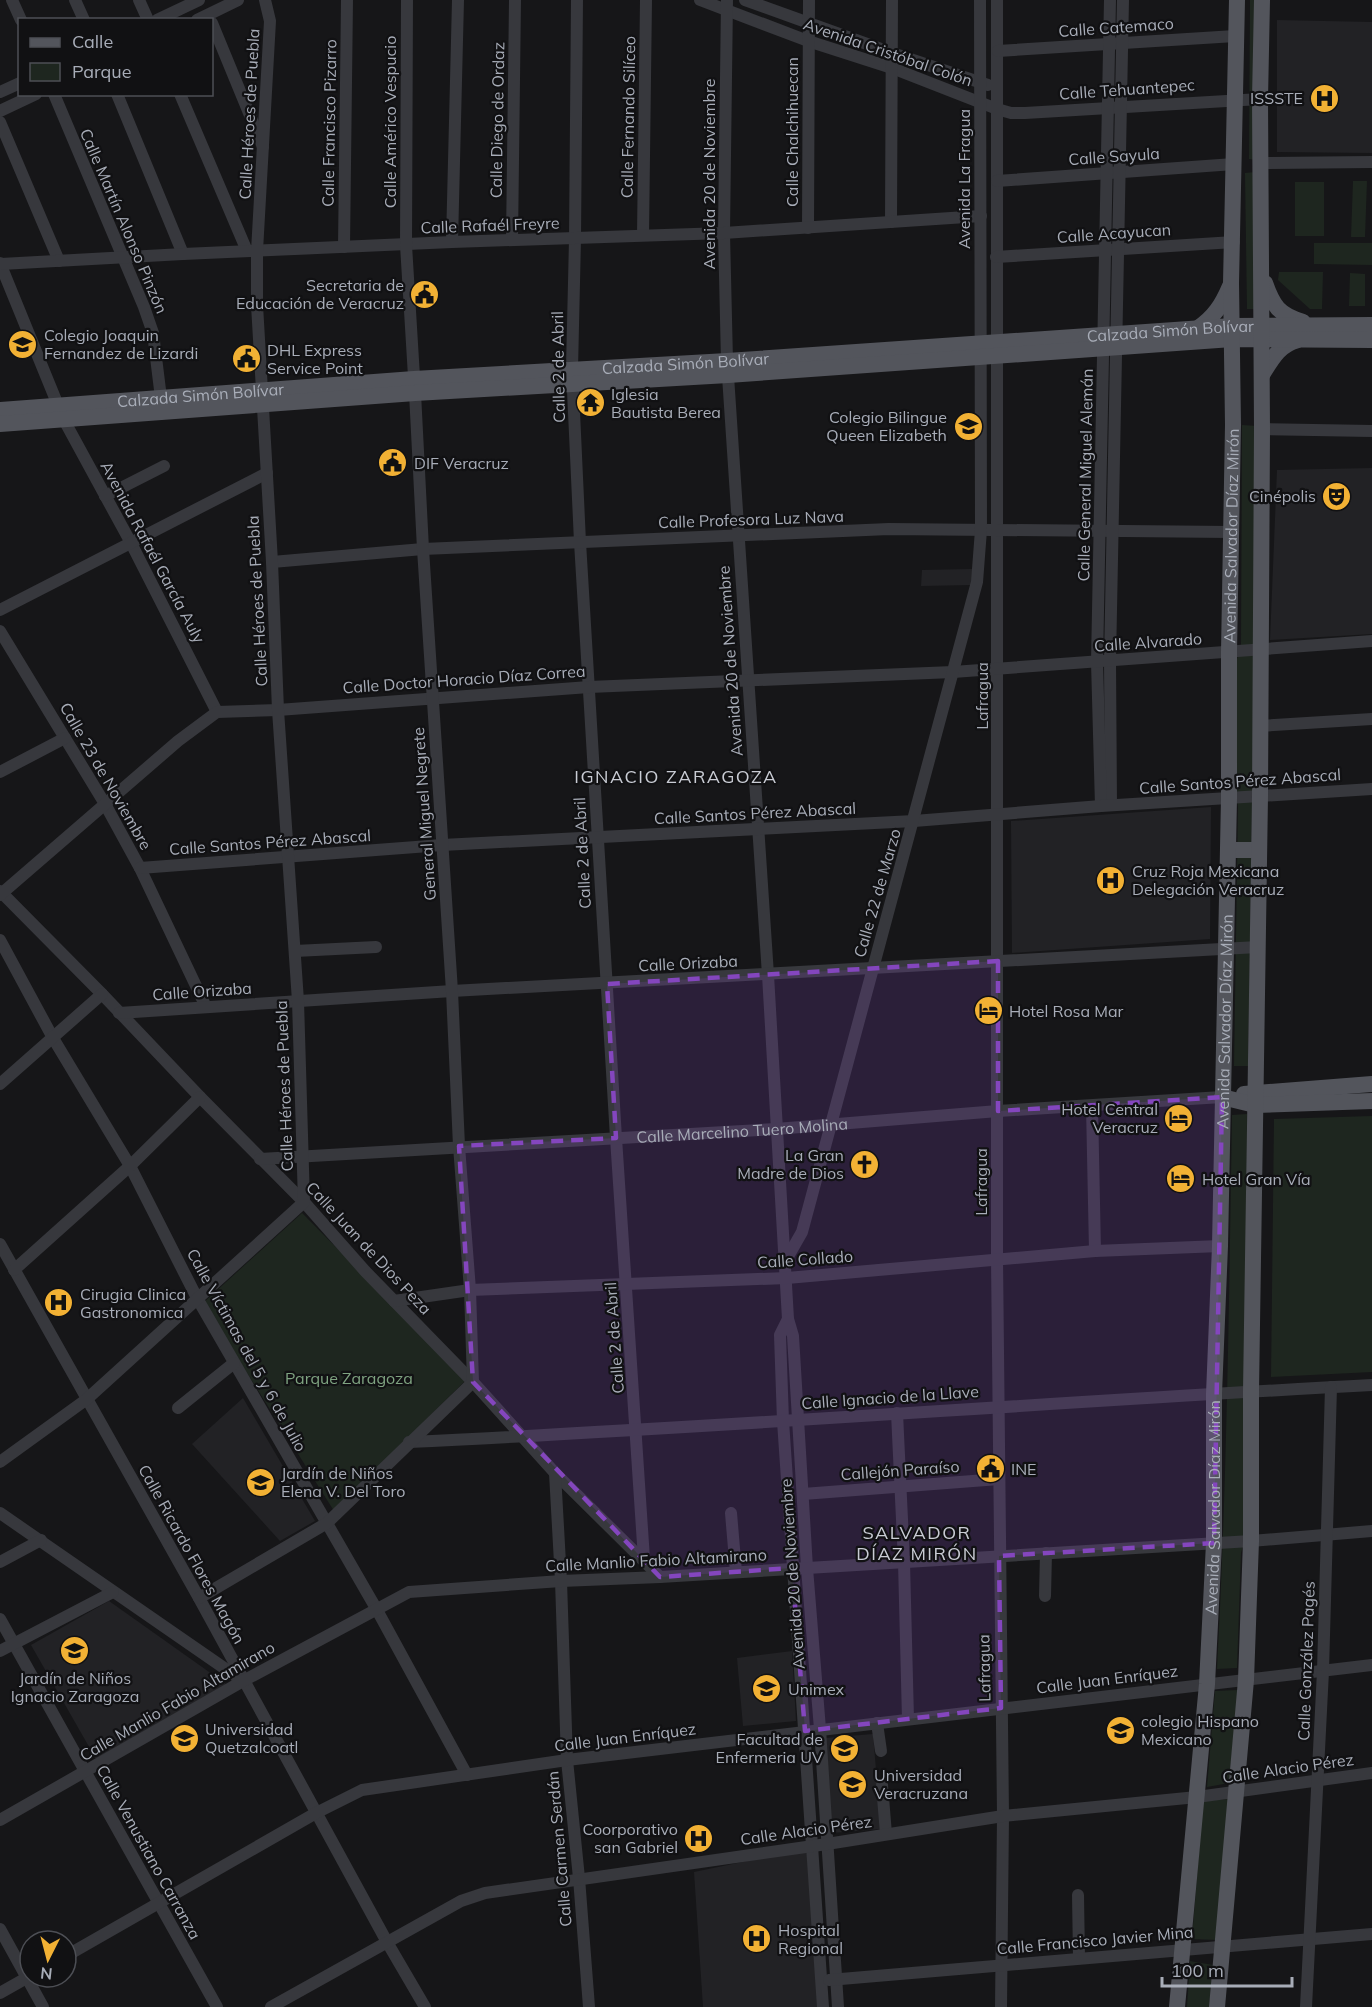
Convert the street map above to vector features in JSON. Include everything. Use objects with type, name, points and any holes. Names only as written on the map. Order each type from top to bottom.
[{"type":"main road","name":"Avenida Salvador Díaz Mirón","points":[[1177,2007],[1207,1684],[1214,1543],[1214,1394],[1220,1246],[1229,798],[1232,283],[1237,0]]},
{"type":"main road","name":"Avenida Salvador Díaz Mirón","points":[[1217,2007],[1246,1680],[1251,1541],[1251,1391],[1260,796],[1262,0]]},
{"type":"main road","points":[[1261,271],[1271,301],[1278,310],[1299,321],[1316,325]]},
{"type":"main road","points":[[1232,283],[1220,308],[1198,335],[1216,351],[1232,373]]},
{"type":"main road","name":"Calzada Simón Bolívar","points":[[0,410],[61,414],[415,386],[727,368],[1262,332],[1316,325],[1372,325]]},
{"type":"main road","name":"Calzada Simón Bolívar","points":[[1262,332],[1302,339],[1372,340]]},
{"type":"main road","points":[[1262,375],[1269,363],[1286,344],[1302,339]]},
{"type":"main road","name":"Calzada Simón Bolívar","points":[[0,424],[160,398],[263,398]]},
{"type":"main road","points":[[1228,850],[1259,850]]},
{"type":"main road","name":"Calle Marcelino Tuero Molina","points":[[1255,1098],[1372,1084]]},
{"type":"main road","name":"Calle Marcelino Tuero Molina","points":[[1222,1098],[1372,1101]]},
{"type":"street","points":[[12,0],[20,18]]},
{"type":"street","points":[[75,0],[83,18]]},
{"type":"street","points":[[139,0],[147,18]]},
{"type":"street","points":[[161,18],[199,0]]},
{"type":"street","points":[[209,18],[238,0]]},
{"type":"street","name":"Calle Héroes de Puebla","points":[[265,0],[270,21],[264,149],[252,251],[263,398],[278,710],[290,857],[298,1001],[304,1202]]},
{"type":"street","name":"Calle Francisco Pizarro","points":[[344,247],[347,0]]},
{"type":"street","name":"Calle Américo Vespucio","points":[[406,245],[407,0]]},
{"type":"street","points":[[452,242],[458,0]]},
{"type":"street","name":"Calle Diego de Ordaz","points":[[512,240],[515,0]]},
{"type":"street","name":"Calle 2 de Abril","points":[[577,0],[572,377],[616,1137],[644,1559]]},
{"type":"street","name":"Calle Fernando Silíceo","points":[[643,235],[646,0]]},
{"type":"street","name":"Avenida Cristóbal Colón","points":[[700,0],[727,5],[808,41],[892,69],[997,109]]},
{"type":"street","name":"Avenida Cristóbal Colón","points":[[745,0],[997,88]]},
{"type":"street","name":"Calle Chalchihuecan","points":[[808,228],[809,0]]},
{"type":"street","points":[[891,222],[892,0]]},
{"type":"street","name":"Avenida La Fragua","points":[[980,0],[981,216],[989,350]]},
{"type":"street","name":"Avenida La Fragua","points":[[989,350],[996,257],[997,0]]},
{"type":"street","name":"Calle General Miguel Alemán","points":[[1110,0],[1108,108],[1114,173]]},
{"type":"street","name":"Calle General Miguel Alemán","points":[[1106,806],[1097,662],[1100,532],[1110,342],[1114,173],[1121,106],[1123,0]]},
{"type":"street","name":"Avenida 20 de Noviembre","points":[[727,5],[724,233],[727,368],[768,975],[788,1319],[794,1336],[807,1568],[838,2007]]},
{"type":"street","points":[[213,33],[264,149]]},
{"type":"street","name":"Calle Catemaco","points":[[998,51],[1235,36]]},
{"type":"street","points":[[0,92],[18,84]]},
{"type":"street","points":[[0,111],[32,96]]},
{"type":"street","name":"Calle Martín Alonso Pinzón","points":[[55,96],[144,307],[153,333],[160,398]]},
{"type":"street","points":[[118,96],[183,254]]},
{"type":"street","points":[[181,96],[252,251]]},
{"type":"street","name":"Calle Tehuantepec","points":[[997,109],[1025,113],[1260,99]]},
{"type":"street","points":[[0,122],[58,261]]},
{"type":"street","points":[[1260,163],[1372,162]]},
{"type":"street","name":"Calle Sayula","points":[[997,181],[1234,164]]},
{"type":"street","name":"Calle Rafaél Freyre","points":[[0,264],[452,242],[724,233],[981,216]]},
{"type":"street","name":"Calle Acayucan","points":[[996,257],[1234,242]]},
{"type":"street","name":"General Miguel Negrete","points":[[406,245],[452,991],[459,1146],[470,1290],[473,1382]]},
{"type":"street","name":"Avenida Rafaél García Auly","points":[[0,264],[61,414],[131,543],[217,712]]},
{"type":"street","name":"Calle General Miguel Alemán","points":[[1106,806],[1114,532],[1110,342]]},
{"type":"street","points":[[981,530],[989,350]]},
{"type":"street","name":"Lafragua","points":[[989,350],[998,531],[997,1259],[1003,1816],[1001,2007]]},
{"type":"street","points":[[1262,429],[1372,431]]},
{"type":"street","points":[[105,496],[164,466]]},
{"type":"street","points":[[0,610],[267,473]]},
{"type":"street","name":"Calle Profesora Luz Nava","points":[[272,562],[423,549],[889,529],[1231,532]]},
{"type":"street","name":"Calle 22 de Marzo","points":[[786,1260],[802,1232],[914,821],[977,582],[981,530]]},
{"type":"street","points":[[977,582],[998,582]]},
{"type":"street","name":"Calle 23 de Noviembre","points":[[0,631],[105,804],[140,868],[206,1007]]},
{"type":"street","name":"Calle Alvarado","points":[[998,669],[1372,641]]},
{"type":"street","name":"Calle Doctor Horacio Díaz Correa","points":[[217,712],[278,710],[589,687],[998,669]]},
{"type":"street","points":[[1,893],[178,741],[217,712]]},
{"type":"street","points":[[1259,726],[1372,719]]},
{"type":"street","points":[[0,772],[65,738]]},
{"type":"street","name":"Calle Santos Pérez Abascal","points":[[140,868],[442,845],[914,821],[1372,789]]},
{"type":"street","name":"Calle Juan de Dios Peza","points":[[1,893],[304,1202],[365,1271],[473,1382],[555,1473],[660,1577]]},
{"type":"street","name":"Calle Víctimas del 5 y 6 de Julio","points":[[0,940],[53,1038],[130,1166],[196,1298],[377,1610],[467,1775]]},
{"type":"street","name":"Calle Orizaba","points":[[119,1013],[452,991],[1258,946]]},
{"type":"street","points":[[295,951],[376,947]]},
{"type":"street","points":[[0,1084],[102,994]]},
{"type":"street","points":[[14,1270],[130,1166],[200,1097]]},
{"type":"street","name":"Calle Marcelino Tuero Molina","points":[[260,1159],[776,1129],[998,1111],[1222,1098]]},
{"type":"street","points":[[1092,1106],[1095,1251]]},
{"type":"street","points":[[0,1462],[87,1399],[304,1202]]},
{"type":"street","name":"Calle Ricardo Flores Magón","points":[[0,1244],[425,2007]]},
{"type":"street","name":"Calle Collado","points":[[394,1300],[470,1290],[787,1278],[1095,1251],[1220,1246]]},
{"type":"street","name":"Avenida 20 de Noviembre","points":[[788,1319],[780,1335],[783,1421],[823,2007]]},
{"type":"street","points":[[178,1408],[234,1363]]},
{"type":"street","points":[[199,1598],[327,1523],[473,1382]]},
{"type":"street","name":"Calle Ignacio de la Llave","points":[[409,1442],[636,1431],[999,1406],[1372,1385]]},
{"type":"street","name":"Calle González Pagés","points":[[1306,2007],[1323,1671],[1330,1388]]},
{"type":"street","points":[[897,1413],[908,1719]]},
{"type":"street","name":"Calle Carmen Serdán","points":[[555,1473],[567,1760],[579,1878],[588,2006]]},
{"type":"street","name":"Callejón Paraíso","points":[[803,1494],[999,1479]]},
{"type":"street","points":[[0,1513],[243,1681]]},
{"type":"street","points":[[731,1513],[736,1572]]},
{"type":"street","name":"Calle Manlio Fabio Altamirano","points":[[0,1820],[243,1681],[410,1592],[561,1581],[1251,1541],[1372,1530]]},
{"type":"street","points":[[0,1562],[41,1540]]},
{"type":"street","points":[[1045,1596],[1046,1553]]},
{"type":"street","points":[[0,1651],[113,1592]]},
{"type":"street","name":"Calle Venustiano Carranza","points":[[0,1619],[217,2007]]},
{"type":"street","name":"Calle Juan Enríquez","points":[[78,1949],[362,1790],[567,1760],[1372,1665]]},
{"type":"street","points":[[877,1723],[880,1751]]},
{"type":"street","name":"Calle Alacio Pérez","points":[[271,2007],[461,1901],[484,1893],[1003,1816],[1197,1797],[1372,1773]]},
{"type":"street","points":[[882,1785],[886,1834]]},
{"type":"street","points":[[1078,1894],[1079,1958]]},
{"type":"street","points":[[0,1929],[18,1960]]},
{"type":"street","name":"Calle Francisco Javier Mina","points":[[821,1980],[1372,1934]]},
{"type":"street","points":[[0,1993],[18,1983]]},
{"type":"street","points":[[34,1989],[43,2007]]},
{"type":"highlighted area","points":[[998,961],[998,1111],[1222,1097],[1214,1543],[999,1556],[1001,1708],[805,1731],[792,1568],[660,1577],[473,1382],[459,1146],[616,1138],[607,984]]},
{"type":"shaded area","name":"ISSSTE","points":[[1277,20],[1372,22],[1372,153],[1277,152]]},
{"type":"shaded area","points":[[1372,468],[1372,634],[1270,640],[1277,470]]},
{"type":"shaded area","points":[[972,569],[972,585],[921,586],[922,570]]},
{"type":"shaded area","name":"Cruz Roja Mexicana Delegación Veracruz","points":[[1211,807],[1210,939],[1012,953],[1011,821]]},
{"type":"shaded area","name":"Jardín de Niños Elena V. Del Toro","points":[[243,1398],[315,1521],[280,1541],[192,1444]]},
{"type":"shaded area","points":[[109,1601],[226,1684],[96,1759],[31,1645]]},
{"type":"shaded area","name":"Unimex","points":[[792,1651],[796,1721],[743,1726],[737,1658]]},
{"type":"shaded area","name":"Universidad Veracruzana","points":[[873,1734],[881,1829],[832,1833],[825,1738]]},
{"type":"shaded area","name":"Hospital Regional","points":[[810,1848],[820,2007],[703,2007],[694,1872]]},
{"type":"green space","points":[[1250,0],[1261,0],[1257,160],[1249,159]]},
{"type":"green space","points":[[1256,172],[1255,309],[1247,309],[1245,173]]},
{"type":"green space","points":[[1353,181],[1367,181],[1365,237],[1351,237]]},
{"type":"green space","points":[[1295,182],[1324,182],[1324,236],[1295,236]]},
{"type":"green space","points":[[1314,243],[1372,243],[1372,265],[1314,264]]},
{"type":"green space","points":[[1279,272],[1323,272],[1322,309],[1310,309],[1278,280]]},
{"type":"green space","points":[[1350,273],[1365,274],[1365,306],[1349,306]]},
{"type":"green space","points":[[1242,425],[1258,426],[1248,1066],[1234,1066],[1238,807],[1235,782],[1237,659],[1241,644]]},
{"type":"green space","points":[[1247,1114],[1246,1535],[1241,1553],[1237,1668],[1217,1669],[1229,1323],[1232,1115]]},
{"type":"green space","points":[[1372,1116],[1372,1372],[1271,1377],[1274,1119]]},
{"type":"green space","name":"Parque Zaragoza","points":[[302,1213],[467,1379],[334,1511],[203,1303]]},
{"type":"green space","points":[[1238,1690],[1229,1783],[1207,1787],[1215,1691]]},
{"type":"green space","points":[[1229,1799],[1218,1940],[1192,1939],[1203,1801]]},
{"type":"green space","points":[[1190,1961],[1213,1965],[1209,2007],[1187,2007]]},
{"type":"place","name":"ISSSTE","points":[[1324,98]]},
{"type":"place","name":"Secretaria de Educación de Veracruz","points":[[425,294]]},
{"type":"place","name":"Colegio Joaquin Fernandez de Lizardi","points":[[23,344]]},
{"type":"place","name":"DHL Express Service Point","points":[[246,359]]},
{"type":"place","name":"Iglesia Bautista Berea","points":[[590,403]]},
{"type":"place","name":"Colegio Bilingue Queen Elizabeth","points":[[968,426]]},
{"type":"place","name":"DIF Veracruz","points":[[393,463]]},
{"type":"place","name":"Cinépolis","points":[[1337,496]]},
{"type":"place","name":"Cruz Roja Mexicana Delegación Veracruz","points":[[1111,880]]},
{"type":"place","name":"Hotel Rosa Mar","points":[[988,1011]]},
{"type":"place","name":"Hotel Central Veracruz","points":[[1179,1118]]},
{"type":"place","name":"La Gran Madre de Dios","points":[[865,1164]]},
{"type":"place","name":"Hotel Gran Vía","points":[[1181,1179]]},
{"type":"place","name":"Cirugia Clinica Gastronomica","points":[[59,1303]]},
{"type":"place","name":"INE","points":[[990,1469]]},
{"type":"place","name":"Jardín de Niños Elena V. Del Toro","points":[[260,1482]]},
{"type":"place","name":"Jardín de Niños Ignacio Zaragoza","points":[[75,1650]]},
{"type":"place","name":"Unimex","points":[[767,1689]]},
{"type":"place","name":"colegio Hispano Mexicano","points":[[1120,1730]]},
{"type":"place","name":"Universidad Quetzalcoatl","points":[[184,1738]]},
{"type":"place","name":"Facultad de Enfermeria UV","points":[[844,1748]]},
{"type":"place","name":"Universidad Veracruzana","points":[[853,1784]]},
{"type":"place","name":"Coorporativo san Gabriel","points":[[699,1838]]},
{"type":"place","name":"Hospital Regional","points":[[757,1939]]},
{"type":"district","name":"IGNACIO ZARAGOZA","points":[[676,776]]},
{"type":"district","name":"SALVADOR DÍAZ MIRÓN","points":[[917,1542]]}]
